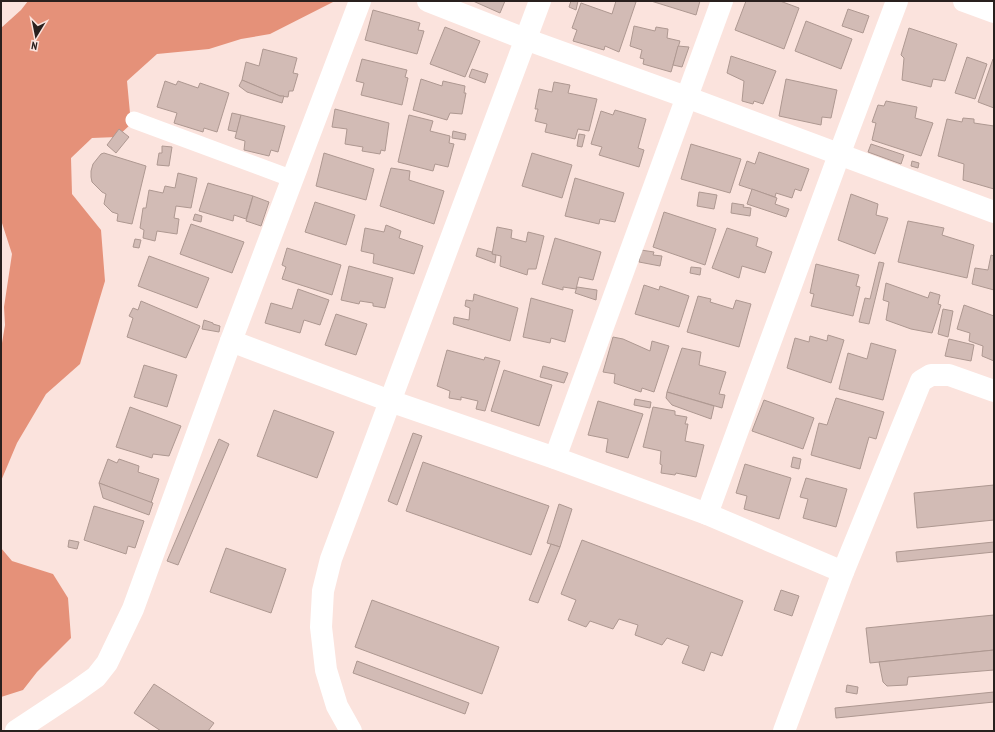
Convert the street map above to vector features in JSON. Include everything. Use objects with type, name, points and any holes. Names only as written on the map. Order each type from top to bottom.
[{"type":"street","points":[[16,731],[96,677],[107,663],[133,609],[231,342],[360,1]]},
{"type":"street","points":[[428,1],[525,39],[686,97],[994,212]]},
{"type":"street","points":[[351,731],[338,706],[326,670],[320,627],[323,592],[331,559],[540,1]]},
{"type":"street","points":[[555,458],[722,1]]},
{"type":"street","points":[[707,514],[897,1]]},
{"type":"street","points":[[964,1],[994,12]]},
{"type":"street","points":[[231,342],[390,401],[555,458],[707,514],[844,572]]},
{"type":"street","points":[[784,731],[844,572],[921,381],[931,375],[949,375],[994,391]]},
{"type":"lane","points":[[134,120],[293,179]]},
{"type":"shaded area","points":[[28,1],[335,1],[270,34],[241,39],[209,49],[157,54],[127,81],[131,124],[117,137],[92,138],[71,158],[72,194],[101,230],[105,281],[80,364],[46,394],[17,443],[1,481],[1,349],[5,325],[4,307],[12,254],[1,220],[1,28],[21,10]]},
{"type":"shaded area","points":[[1,548],[12,561],[53,574],[68,598],[71,638],[37,672],[23,690],[1,697]]},
{"type":"building","points":[[473,1],[505,1],[500,13]]},
{"type":"building","points":[[571,1],[578,1],[576,10],[569,7]]},
{"type":"building","points":[[616,1],[636,2],[619,52],[605,46],[604,50],[573,41],[577,30],[572,28],[581,3],[612,14]]},
{"type":"building","points":[[651,1],[700,1],[696,15]]},
{"type":"building","points":[[746,1],[780,1],[799,8],[784,49],[735,30]]},
{"type":"building","points":[[848,9],[869,16],[863,33],[842,26]]},
{"type":"building","points":[[373,10],[420,23],[418,30],[424,31],[417,54],[365,40]]},
{"type":"building","points":[[806,21],[852,39],[841,69],[795,51]]},
{"type":"building","points":[[634,26],[655,31],[656,27],[668,29],[667,38],[680,41],[671,72],[643,64],[644,59],[640,58],[642,50],[630,46]]},
{"type":"building","points":[[445,27],[480,41],[465,77],[430,64]]},
{"type":"building","points":[[909,28],[957,44],[945,81],[933,79],[931,87],[902,80],[904,58],[901,55]]},
{"type":"building","points":[[678,46],[689,47],[682,67],[673,65]]},
{"type":"building","points":[[263,49],[297,58],[293,73],[298,74],[293,91],[289,91],[288,97],[280,96],[242,80],[246,62],[259,66]]},
{"type":"building","points":[[731,56],[776,71],[763,104],[754,101],[753,104],[742,101],[744,81],[727,73]]},
{"type":"building","points":[[967,57],[987,64],[975,99],[955,93]]},
{"type":"building","points":[[362,59],[407,70],[405,77],[408,78],[402,105],[361,95],[364,83],[356,81]]},
{"type":"building","points":[[993,59],[994,60],[994,108],[978,102]]},
{"type":"building","points":[[472,69],[488,74],[485,83],[469,77]]},
{"type":"building","points":[[421,79],[442,86],[443,81],[465,86],[464,93],[466,93],[462,114],[450,113],[447,120],[413,110]]},
{"type":"building","points":[[786,79],[837,90],[831,118],[822,117],[821,125],[779,116]]},
{"type":"building","points":[[242,80],[280,96],[284,96],[282,103],[247,92],[239,86]]},
{"type":"building","points":[[165,81],[176,85],[178,81],[198,88],[200,83],[229,93],[217,132],[204,128],[203,132],[174,123],[177,113],[157,107]]},
{"type":"building","points":[[554,82],[570,85],[568,93],[597,99],[589,131],[578,129],[575,139],[545,132],[547,124],[535,121],[538,109],[535,109],[539,89],[552,92]]},
{"type":"building","points":[[886,101],[917,107],[915,118],[933,123],[921,156],[872,140],[876,123],[872,122],[878,105],[884,106]]},
{"type":"building","points":[[335,109],[389,123],[385,151],[381,150],[380,154],[362,151],[363,147],[345,144],[347,129],[332,127]]},
{"type":"building","points":[[615,110],[646,119],[638,148],[644,150],[639,167],[599,155],[602,147],[591,144],[601,111],[613,115]]},
{"type":"building","points":[[232,113],[241,115],[237,132],[228,130]]},
{"type":"building","points":[[241,115],[285,126],[278,152],[271,150],[269,156],[244,150],[245,141],[235,138]]},
{"type":"building","points":[[409,115],[433,121],[430,131],[450,136],[449,143],[454,144],[448,167],[435,164],[433,171],[398,162]]},
{"type":"building","points":[[963,118],[974,119],[974,123],[994,126],[994,189],[963,180],[964,164],[938,156],[947,119],[962,122]]},
{"type":"building","points":[[119,129],[129,137],[116,153],[107,145]]},
{"type":"building","points":[[453,131],[466,134],[465,140],[452,138]]},
{"type":"building","points":[[579,134],[585,135],[582,147],[577,146]]},
{"type":"building","points":[[691,144],[741,159],[730,193],[681,179]]},
{"type":"building","points":[[871,144],[904,155],[901,164],[868,152]]},
{"type":"building","points":[[162,146],[172,147],[169,166],[157,165],[159,153],[162,153]]},
{"type":"building","points":[[759,152],[809,169],[801,191],[795,189],[792,198],[776,193],[775,197],[739,185],[747,161],[755,164]]},
{"type":"building","points":[[104,153],[146,166],[132,224],[117,221],[118,214],[112,212],[104,204],[106,194],[92,182],[91,171],[93,164],[101,154]]},
{"type":"building","points":[[324,153],[374,169],[366,200],[316,186]]},
{"type":"building","points":[[532,153],[572,165],[562,198],[522,186]]},
{"type":"building","points":[[912,161],[919,163],[918,168],[911,166]]},
{"type":"building","points":[[391,168],[410,171],[409,180],[444,191],[434,224],[380,206]]},
{"type":"building","points":[[178,173],[197,178],[191,208],[176,206],[174,218],[179,219],[177,234],[157,231],[155,241],[143,238],[144,230],[140,228],[143,208],[146,208],[149,190],[163,193],[165,186],[175,188]]},
{"type":"building","points":[[575,178],[624,193],[615,222],[600,219],[599,224],[565,216]]},
{"type":"building","points":[[208,183],[253,196],[246,219],[234,215],[233,221],[199,211]]},
{"type":"building","points":[[752,189],[777,198],[775,204],[789,209],[786,217],[747,204]]},
{"type":"building","points":[[699,192],[717,195],[714,209],[697,206]]},
{"type":"building","points":[[851,194],[878,204],[876,215],[888,218],[875,254],[838,240]]},
{"type":"building","points":[[253,196],[269,202],[261,226],[246,221]]},
{"type":"building","points":[[315,202],[355,215],[346,245],[305,232]]},
{"type":"building","points":[[732,203],[751,208],[750,216],[731,213]]},
{"type":"building","points":[[664,212],[716,229],[705,265],[653,247]]},
{"type":"building","points":[[195,214],[202,216],[201,222],[193,220]]},
{"type":"building","points":[[908,221],[944,228],[942,235],[974,245],[967,278],[898,262]]},
{"type":"building","points":[[191,224],[244,242],[232,273],[180,254]]},
{"type":"building","points":[[386,225],[401,231],[399,238],[423,246],[414,274],[373,263],[374,254],[361,251],[365,228],[384,232]]},
{"type":"building","points":[[497,227],[512,230],[511,238],[526,242],[528,232],[544,236],[536,269],[528,269],[527,275],[500,266],[501,256],[492,254]]},
{"type":"building","points":[[727,228],[758,238],[756,246],[772,252],[765,273],[742,266],[739,278],[712,268]]},
{"type":"building","points":[[555,238],[601,252],[593,280],[579,277],[576,289],[563,287],[563,290],[542,284]]},
{"type":"building","points":[[135,239],[141,240],[139,248],[133,247]]},
{"type":"building","points":[[287,248],[341,265],[332,295],[282,279],[286,267],[282,265]]},
{"type":"building","points":[[478,248],[492,252],[492,254],[496,255],[495,263],[476,256]]},
{"type":"building","points":[[641,250],[654,252],[653,255],[662,256],[660,266],[639,262]]},
{"type":"building","points":[[991,255],[994,256],[994,290],[972,284],[975,268],[988,270]]},
{"type":"building","points":[[149,256],[209,278],[197,308],[138,286]]},
{"type":"building","points":[[879,262],[884,263],[869,324],[859,322],[865,298],[870,299]]},
{"type":"building","points":[[816,264],[859,275],[856,286],[860,287],[853,316],[811,306],[814,294],[810,293]]},
{"type":"building","points":[[349,266],[393,278],[385,308],[373,306],[373,303],[360,301],[359,304],[341,300]]},
{"type":"building","points":[[691,267],[701,268],[700,275],[690,273]]},
{"type":"building","points":[[886,283],[928,298],[930,292],[940,295],[938,304],[941,305],[932,333],[911,329],[886,320],[889,302],[883,300]]},
{"type":"building","points":[[644,285],[659,290],[660,286],[689,296],[679,327],[635,314]]},
{"type":"building","points":[[577,287],[597,290],[596,300],[575,293]]},
{"type":"building","points":[[298,289],[329,300],[320,325],[304,320],[300,333],[265,323],[271,303],[292,309]]},
{"type":"building","points":[[474,294],[518,308],[510,341],[453,324],[454,317],[469,320],[470,308],[465,306],[466,300],[473,301]]},
{"type":"building","points":[[698,296],[711,299],[710,302],[733,309],[736,300],[751,304],[739,347],[687,332]]},
{"type":"building","points":[[531,298],[573,310],[565,342],[551,338],[550,343],[523,337]]},
{"type":"building","points":[[141,301],[200,326],[186,358],[127,337],[133,318],[129,316],[133,308],[138,310]]},
{"type":"building","points":[[964,305],[994,316],[994,361],[982,356],[983,346],[969,341],[970,333],[957,329]]},
{"type":"building","points":[[943,309],[953,311],[948,337],[938,334]]},
{"type":"building","points":[[336,314],[367,324],[356,355],[325,345]]},
{"type":"building","points":[[204,320],[220,326],[219,332],[202,329]]},
{"type":"building","points":[[828,335],[844,340],[831,383],[787,368],[795,338],[809,342],[810,336],[827,341]]},
{"type":"building","points":[[613,337],[623,339],[650,351],[652,341],[669,346],[654,392],[642,388],[641,392],[614,383],[615,374],[603,372]]},
{"type":"building","points":[[949,339],[974,345],[971,361],[945,356]]},
{"type":"building","points":[[871,343],[896,350],[883,400],[839,389],[848,353],[867,359]]},
{"type":"building","points":[[682,348],[701,352],[699,365],[726,372],[719,394],[725,395],[722,408],[667,392]]},
{"type":"building","points":[[447,350],[484,360],[485,357],[500,361],[485,411],[476,409],[478,401],[461,397],[461,400],[449,398],[450,391],[437,386]]},
{"type":"building","points":[[144,365],[177,375],[167,407],[134,397]]},
{"type":"building","points":[[543,366],[568,373],[564,383],[540,377]]},
{"type":"building","points":[[504,370],[552,385],[539,426],[491,411]]},
{"type":"building","points":[[667,392],[714,406],[711,419],[672,405],[666,398]]},
{"type":"building","points":[[836,398],[884,412],[876,439],[869,437],[860,469],[811,455],[819,423],[827,425]]},
{"type":"building","points":[[635,399],[651,402],[650,408],[634,405]]},
{"type":"building","points":[[764,400],[814,418],[803,449],[752,431]]},
{"type":"building","points":[[598,401],[643,414],[628,458],[606,452],[608,439],[588,435]]},
{"type":"building","points":[[130,407],[181,426],[169,456],[153,454],[152,458],[116,447]]},
{"type":"building","points":[[653,407],[675,411],[675,415],[687,417],[685,424],[688,424],[685,441],[704,445],[696,477],[676,473],[675,475],[661,473],[661,451],[643,447]]},
{"type":"building","points":[[274,410],[334,432],[317,478],[257,456]]},
{"type":"building","points":[[413,433],[422,436],[397,505],[388,501]]},
{"type":"building","points":[[219,439],[229,444],[178,565],[167,561]]},
{"type":"building","points":[[793,457],[801,459],[799,469],[791,467]]},
{"type":"building","points":[[108,459],[117,463],[119,459],[139,466],[138,472],[159,479],[151,503],[99,483]]},
{"type":"building","points":[[423,462],[549,506],[531,555],[406,511]]},
{"type":"building","points":[[745,464],[791,478],[779,519],[744,509],[747,496],[736,493]]},
{"type":"building","points":[[806,478],[847,489],[836,527],[803,518],[808,499],[800,497]]},
{"type":"building","points":[[99,483],[153,503],[149,515],[103,498]]},
{"type":"building","points":[[994,485],[994,520],[917,528],[914,493]]},
{"type":"building","points":[[559,504],[572,509],[560,547],[547,543]]},
{"type":"building","points":[[94,506],[144,521],[135,548],[128,546],[126,554],[84,540]]},
{"type":"building","points":[[69,540],[79,542],[77,549],[68,547]]},
{"type":"building","points":[[582,540],[743,601],[722,656],[711,652],[704,671],[682,663],[689,646],[667,638],[662,645],[635,635],[638,625],[619,619],[613,629],[590,621],[586,627],[568,620],[576,600],[561,594]]},
{"type":"building","points":[[994,542],[994,552],[897,562],[896,552]]},
{"type":"building","points":[[551,544],[560,547],[538,603],[529,600]]},
{"type":"building","points":[[226,548],[286,569],[271,613],[210,592]]},
{"type":"building","points":[[781,590],[799,596],[792,616],[774,610]]},
{"type":"building","points":[[372,600],[499,647],[482,694],[355,647]]},
{"type":"building","points":[[994,615],[994,650],[870,663],[866,628]]},
{"type":"building","points":[[994,650],[994,670],[908,677],[907,685],[887,686],[883,682],[879,662]]},
{"type":"building","points":[[357,661],[469,703],[465,714],[353,673]]},
{"type":"building","points":[[154,684],[214,723],[208,731],[161,731],[134,713]]},
{"type":"building","points":[[847,685],[858,687],[857,694],[846,692]]},
{"type":"building","points":[[994,692],[994,702],[836,718],[835,708]]}]
